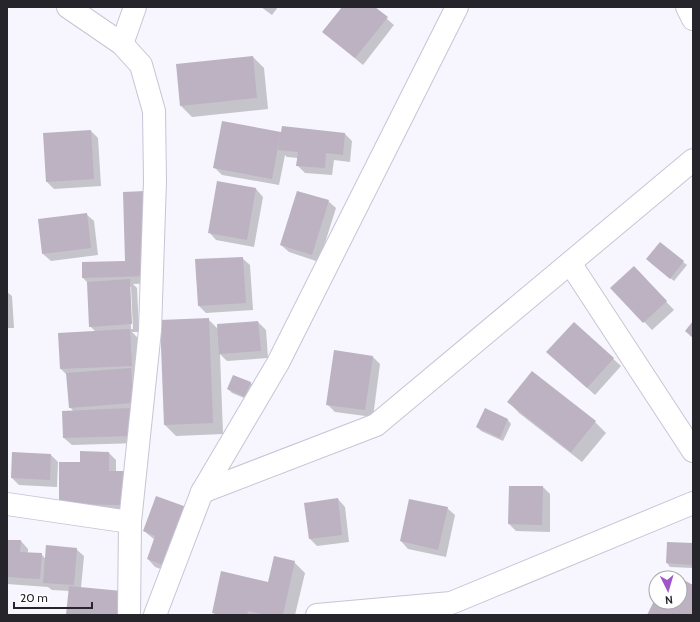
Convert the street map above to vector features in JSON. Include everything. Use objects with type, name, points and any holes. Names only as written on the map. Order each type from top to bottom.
[{"type":"street","points":[[68,7],[122,44],[141,65],[154,111],[155,181],[150,330],[130,522],[129,615]]},
{"type":"street","points":[[122,44],[135,7]]},
{"type":"street","points":[[155,615],[202,492],[278,363],[457,7]]},
{"type":"street","points":[[687,7],[693,19]]},
{"type":"street","points":[[202,492],[376,425],[693,160]]},
{"type":"street","points":[[570,263],[693,451]]},
{"type":"street","points":[[317,615],[451,603],[693,503]]},
{"type":"street","points":[[7,504],[130,522]]},
{"type":"building","points":[[342,7],[375,7],[388,17],[355,58],[322,32]]},
{"type":"building","points":[[253,56],[257,98],[180,106],[176,64]]},
{"type":"building","points":[[222,121],[281,132],[282,126],[345,133],[343,155],[326,153],[325,168],[296,166],[298,152],[278,150],[280,136],[272,179],[213,168]]},
{"type":"building","points":[[91,130],[94,179],[46,182],[43,133]]},
{"type":"building","points":[[217,181],[256,188],[247,240],[208,233]]},
{"type":"building","points":[[145,191],[148,276],[82,278],[82,262],[125,261],[123,192]]},
{"type":"building","points":[[297,191],[329,200],[312,255],[280,245]]},
{"type":"building","points":[[87,213],[91,248],[42,254],[38,219]]},
{"type":"building","points":[[660,242],[684,261],[670,279],[646,259]]},
{"type":"building","points":[[243,257],[246,303],[198,306],[195,259]]},
{"type":"building","points":[[634,266],[667,301],[643,323],[610,288]]},
{"type":"building","points":[[130,279],[132,324],[89,327],[87,282]]},
{"type":"building","points":[[209,318],[213,423],[164,425],[160,320]]},
{"type":"building","points":[[258,321],[261,351],[219,354],[217,324]]},
{"type":"building","points":[[693,321],[693,338],[685,331]]},
{"type":"building","points":[[574,322],[614,358],[587,388],[546,352]]},
{"type":"building","points":[[130,329],[132,366],[60,369],[58,333]]},
{"type":"building","points":[[334,350],[373,356],[365,410],[326,405]]},
{"type":"building","points":[[131,368],[133,403],[69,408],[66,373]]},
{"type":"building","points":[[532,371],[596,421],[571,452],[507,402]]},
{"type":"building","points":[[233,375],[251,382],[245,397],[227,389]]},
{"type":"building","points":[[131,408],[132,436],[63,438],[62,411]]},
{"type":"building","points":[[485,408],[508,419],[500,438],[476,427]]},
{"type":"building","points":[[80,451],[109,452],[109,471],[124,471],[123,505],[59,504],[59,462],[80,462]]},
{"type":"building","points":[[12,452],[51,454],[50,480],[11,478]]},
{"type":"building","points":[[509,486],[543,486],[542,525],[508,524]]},
{"type":"building","points":[[156,496],[192,509],[171,568],[147,559],[155,536],[143,531]]},
{"type":"building","points":[[338,498],[342,535],[309,539],[304,503]]},
{"type":"building","points":[[409,499],[448,507],[438,550],[400,541]]},
{"type":"building","points":[[7,540],[21,540],[20,552],[42,553],[40,579],[7,577]]},
{"type":"building","points":[[667,542],[693,543],[693,565],[666,563]]},
{"type":"building","points":[[46,545],[77,548],[74,585],[43,583]]},
{"type":"building","points":[[274,556],[295,561],[283,615],[267,615],[248,611],[247,615],[222,615],[212,613],[221,571],[268,582]]},
{"type":"building","points":[[688,582],[693,585],[693,615],[647,615],[650,610],[688,610]]},
{"type":"building","points":[[69,586],[122,591],[119,615],[66,615]]}]
